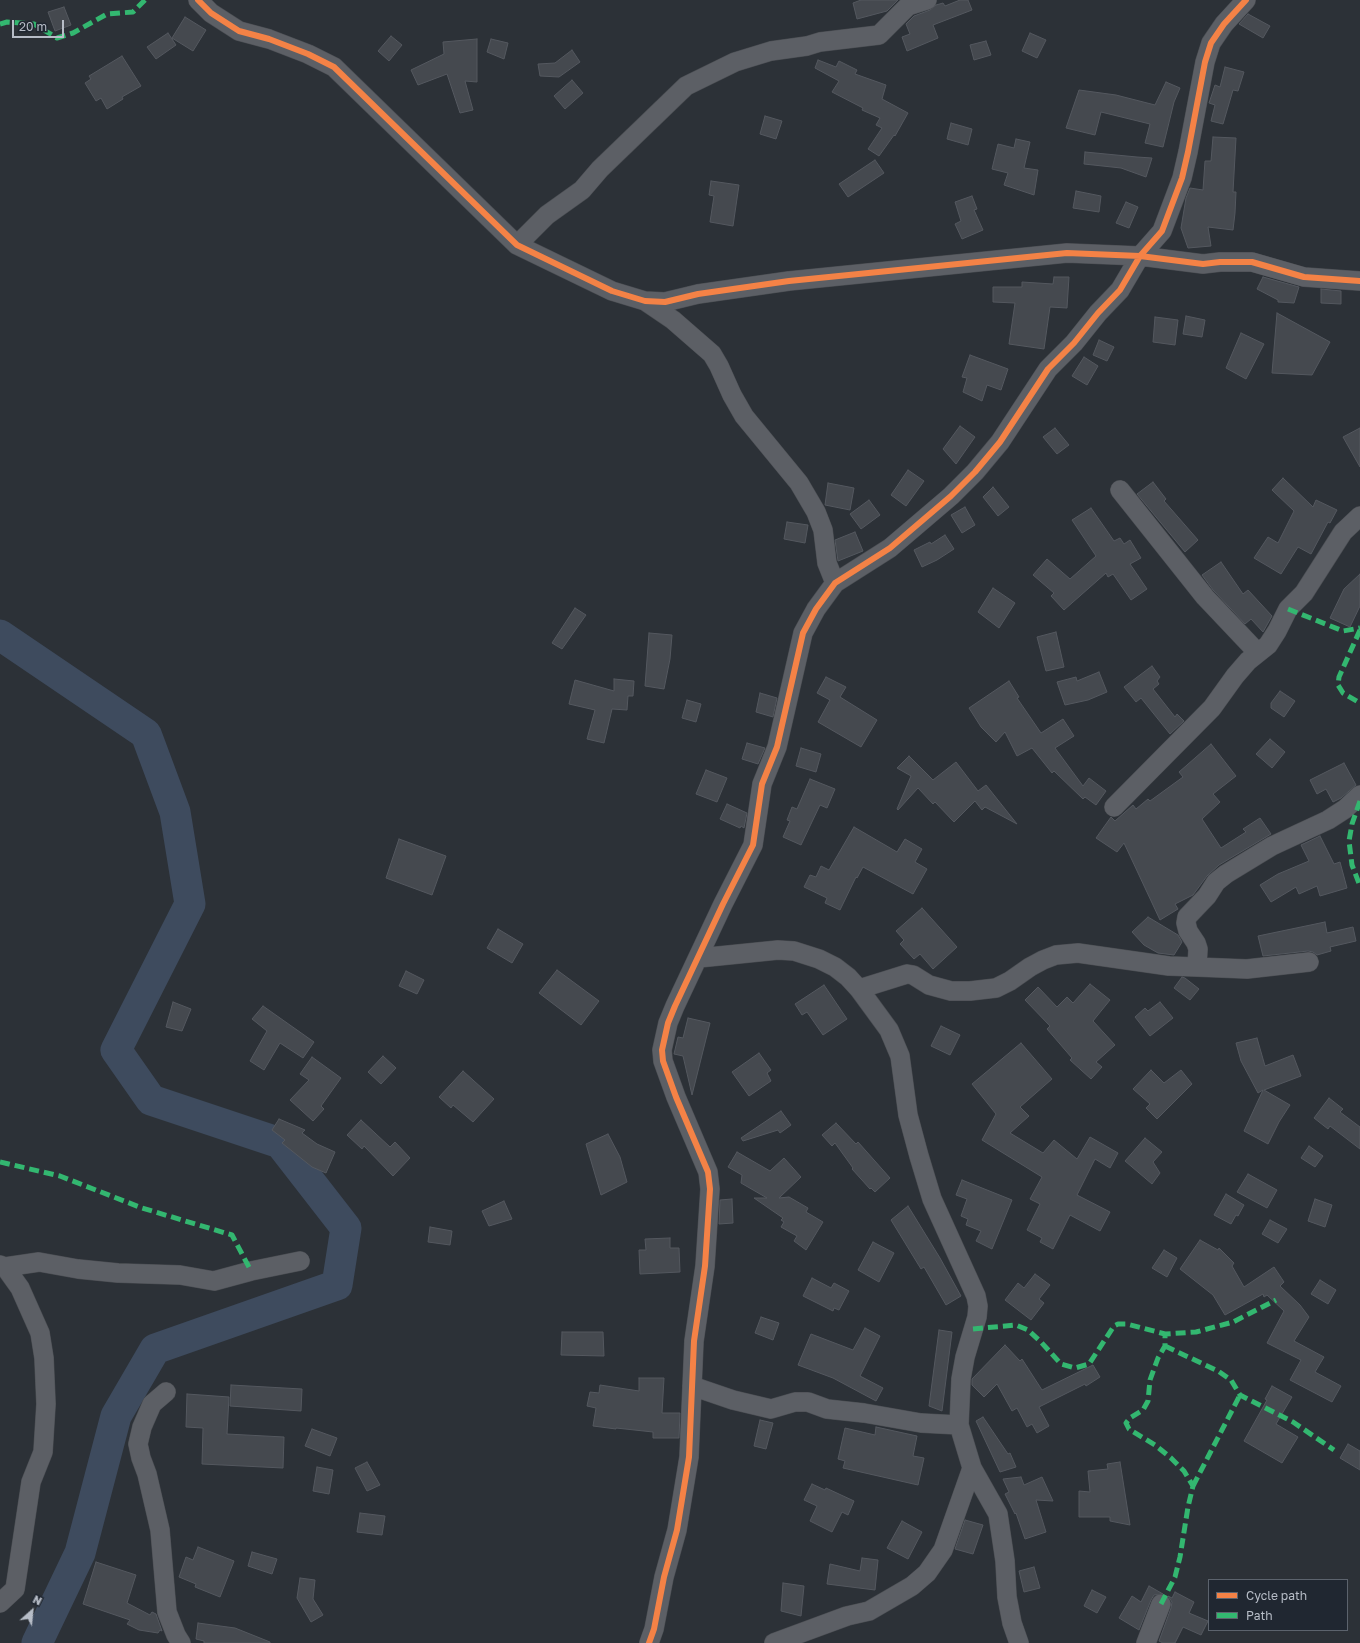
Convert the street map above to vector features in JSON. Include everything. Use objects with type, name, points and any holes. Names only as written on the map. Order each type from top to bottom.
[{"type":"street","points":[[198,0],[211,13],[239,31],[269,39],[308,54],[334,67],[517,245],[612,291],[645,301],[665,302],[698,294],[789,281],[1067,253],[1140,256],[1202,264],[1220,262],[1252,262],[1304,277],[1360,281]]},
{"type":"street","points":[[517,245],[547,215],[582,190],[600,169],[686,86],[735,62],[771,51],[807,46],[820,42],[879,35],[908,6],[927,0]]},
{"type":"street","points":[[649,1643],[654,1629],[681,1507],[689,1457],[694,1341],[705,1266],[710,1189],[708,1172],[676,1097],[663,1061],[662,1050],[668,1023],[675,1006],[699,958],[723,904],[753,845],[762,784],[777,747],[803,633],[816,609],[835,583],[890,548],[951,496],[975,472],[1000,442],[1048,369],[1074,343],[1098,313],[1120,290],[1140,256],[1162,231],[1182,178],[1205,62],[1211,43],[1224,24],[1246,0]]},
{"type":"street","points":[[645,301],[673,320],[699,341],[712,354],[744,416],[800,483],[816,512],[823,530],[827,563],[835,583]]},
{"type":"street","points":[[1120,490],[1205,597],[1258,653]]},
{"type":"street","points":[[1114,808],[1212,708],[1235,676],[1268,645],[1288,609],[1304,592],[1343,532],[1360,516]]},
{"type":"street","points":[[1196,967],[1198,949],[1188,931],[1186,923],[1187,917],[1207,896],[1216,882],[1226,874],[1272,846],[1328,820],[1360,795]]},
{"type":"street","points":[[699,958],[778,950],[794,951],[819,959],[835,967],[848,977],[859,989],[889,1030],[900,1056],[908,1115],[932,1199],[976,1296],[978,1306],[961,1379],[959,1425],[972,1468],[998,1514],[1005,1561],[1007,1597],[1012,1622],[1019,1643]]},
{"type":"street","points":[[859,989],[907,974],[913,975],[935,987],[951,991],[970,991],[996,988],[1010,982],[1030,967],[1043,960],[1056,955],[1078,953],[1169,966],[1247,969],[1309,962]]},
{"type":"street","points":[[2,1266],[39,1262],[118,1273],[180,1275],[214,1281],[251,1271],[300,1261]]},
{"type":"street","points":[[0,1603],[15,1589],[32,1482],[43,1452],[46,1404],[44,1358],[40,1333],[20,1288],[2,1266]]},
{"type":"street","points":[[692,1386],[733,1400],[771,1409],[795,1402],[808,1402],[827,1409],[864,1413],[921,1423],[959,1425]]},
{"type":"street","points":[[166,1392],[152,1404],[142,1427],[138,1444],[147,1474],[160,1530],[167,1612],[176,1635],[181,1643]]},
{"type":"street","points":[[774,1643],[847,1616],[869,1611],[912,1586],[928,1573],[943,1550],[972,1468]]},
{"type":"street","points":[[1146,1643],[1161,1604]]},
{"type":"building","points":[[861,0],[898,0],[887,11],[857,19],[853,3]]},
{"type":"building","points":[[960,0],[968,0],[972,10],[933,25],[938,38],[907,51],[902,37],[910,34],[906,24],[914,16],[930,10],[936,5],[943,3],[945,6]]},
{"type":"building","points":[[64,7],[71,25],[55,31],[48,12]]},
{"type":"building","points":[[1248,14],[1270,26],[1263,38],[1239,24]]},
{"type":"building","points":[[185,17],[206,30],[193,51],[172,38]]},
{"type":"building","points":[[168,33],[176,45],[156,59],[147,47]]},
{"type":"building","points":[[1030,33],[1046,40],[1037,58],[1022,51]]},
{"type":"building","points":[[391,36],[402,45],[389,61],[378,51]]},
{"type":"building","points":[[477,39],[477,82],[465,81],[473,110],[460,113],[447,74],[418,85],[411,70],[444,54],[443,42]]},
{"type":"building","points":[[491,39],[508,43],[504,59],[487,52]]},
{"type":"building","points":[[986,41],[991,55],[974,60],[970,45]]},
{"type":"building","points":[[572,50],[580,62],[559,77],[540,76],[538,64],[555,63]]},
{"type":"building","points":[[122,56],[141,86],[122,97],[123,99],[107,109],[101,98],[96,101],[85,83],[91,79],[89,76]]},
{"type":"building","points":[[818,60],[836,67],[839,61],[857,70],[855,74],[886,85],[882,99],[908,113],[895,136],[894,135],[879,156],[868,149],[882,128],[876,125],[880,118],[862,110],[863,108],[832,92],[839,81],[815,68]]},
{"type":"building","points":[[1225,67],[1244,72],[1238,91],[1233,90],[1223,124],[1211,121],[1215,105],[1209,103],[1215,85],[1220,87]]},
{"type":"building","points":[[572,80],[583,93],[565,109],[554,96]]},
{"type":"building","points":[[1166,82],[1180,88],[1174,102],[1163,147],[1145,143],[1150,124],[1101,112],[1095,135],[1066,128],[1079,90],[1116,95],[1155,105]]},
{"type":"building","points":[[765,116],[782,121],[776,139],[760,134]]},
{"type":"building","points":[[951,123],[972,129],[968,145],[947,139]]},
{"type":"building","points":[[1213,137],[1236,138],[1233,192],[1236,192],[1233,230],[1208,227],[1211,246],[1188,248],[1181,228],[1186,198],[1190,188],[1203,190],[1205,161],[1211,161]]},
{"type":"building","points":[[1016,139],[1030,142],[1024,168],[1038,170],[1034,195],[1004,185],[1008,173],[992,169],[998,144],[1014,148]]},
{"type":"building","points":[[1085,152],[1152,158],[1146,177],[1121,168],[1084,164]]},
{"type":"building","points":[[875,160],[884,173],[848,197],[839,184]]},
{"type":"building","points":[[711,181],[739,185],[733,226],[710,222],[714,196],[709,195]]},
{"type":"building","points":[[1076,191],[1101,196],[1099,212],[1073,208]]},
{"type":"building","points":[[972,196],[977,209],[974,210],[983,230],[962,239],[955,224],[961,221],[955,202]]},
{"type":"building","points":[[1126,202],[1138,207],[1129,228],[1116,223]]},
{"type":"building","points":[[1054,277],[1069,277],[1067,308],[1050,307],[1044,349],[1009,344],[1015,303],[993,302],[993,287],[1022,287],[1022,282],[1053,284]]},
{"type":"building","points":[[1263,277],[1299,287],[1294,303],[1278,302],[1278,300],[1257,289]]},
{"type":"building","points":[[1321,289],[1341,291],[1341,304],[1321,303]]},
{"type":"building","points":[[1277,313],[1330,342],[1312,375],[1272,373]]},
{"type":"building","points":[[1186,316],[1205,320],[1202,337],[1183,334]]},
{"type":"building","points":[[1155,317],[1178,320],[1175,345],[1153,342]]},
{"type":"building","points":[[1241,333],[1264,344],[1246,379],[1226,368]]},
{"type":"building","points":[[1099,340],[1114,347],[1107,361],[1093,355]]},
{"type":"building","points":[[970,355],[1008,369],[1001,390],[987,385],[982,401],[963,392],[967,378],[962,377]]},
{"type":"building","points":[[1084,357],[1098,366],[1087,385],[1072,376]]},
{"type":"building","points":[[960,426],[975,437],[956,464],[943,449]]},
{"type":"building","points":[[1055,428],[1069,445],[1057,454],[1043,437]]},
{"type":"building","points":[[1360,428],[1360,467],[1343,437]]},
{"type":"building","points":[[908,470],[924,481],[906,506],[891,495]]},
{"type":"building","points":[[1283,478],[1313,507],[1316,500],[1337,510],[1330,523],[1328,522],[1311,554],[1298,547],[1281,574],[1254,558],[1268,537],[1278,543],[1294,511],[1272,490]]},
{"type":"building","points":[[1153,482],[1166,499],[1164,501],[1198,540],[1185,552],[1137,494]]},
{"type":"building","points":[[828,483],[854,488],[850,510],[825,505]]},
{"type":"building","points":[[993,487],[1009,507],[998,516],[983,497]]},
{"type":"building","points":[[869,500],[880,515],[861,529],[850,514]]},
{"type":"building","points":[[965,507],[975,525],[962,533],[951,515]]},
{"type":"building","points":[[1091,508],[1114,541],[1120,538],[1124,544],[1130,540],[1141,558],[1130,564],[1147,589],[1131,600],[1113,574],[1108,577],[1106,573],[1064,610],[1051,596],[1054,593],[1033,575],[1047,559],[1070,579],[1096,556],[1072,520]]},
{"type":"building","points":[[787,522],[808,525],[805,543],[784,539]]},
{"type":"building","points":[[855,532],[863,551],[838,561],[835,540]]},
{"type":"building","points":[[945,535],[954,549],[937,560],[922,567],[914,550],[930,542],[931,544]]},
{"type":"building","points":[[1221,562],[1243,594],[1248,590],[1272,616],[1263,632],[1251,619],[1245,624],[1213,590],[1202,575]]},
{"type":"building","points":[[1360,574],[1360,606],[1350,627],[1330,618],[1344,589]]},
{"type":"building","points":[[993,588],[1015,603],[999,628],[978,612]]},
{"type":"building","points":[[575,608],[586,615],[562,649],[552,643]]},
{"type":"building","points":[[1056,632],[1064,667],[1046,671],[1037,637]]},
{"type":"building","points":[[649,633],[672,635],[670,659],[664,689],[645,686]]},
{"type":"building","points":[[1152,666],[1160,677],[1157,681],[1159,684],[1153,689],[1175,717],[1177,714],[1184,721],[1170,734],[1141,698],[1136,702],[1124,687]]},
{"type":"building","points":[[1099,672],[1107,692],[1088,700],[1065,705],[1057,682],[1076,677],[1077,681]]},
{"type":"building","points":[[826,677],[846,687],[840,697],[877,720],[861,747],[818,722],[830,700],[817,693]]},
{"type":"building","points":[[614,679],[634,681],[633,696],[628,696],[627,710],[612,709],[604,743],[587,739],[595,710],[569,704],[575,680],[614,691]]},
{"type":"building","points":[[1009,681],[1019,697],[1017,698],[1041,733],[1063,719],[1074,736],[1055,748],[1083,786],[1089,778],[1106,791],[1096,805],[1085,797],[1083,799],[1054,771],[1052,773],[1032,748],[1017,756],[1005,732],[996,742],[981,727],[969,708]]},
{"type":"building","points":[[1280,691],[1295,701],[1284,717],[1271,708],[1271,703]]},
{"type":"building","points":[[760,693],[777,698],[773,717],[756,712]]},
{"type":"building","points":[[687,700],[701,704],[696,722],[682,718]]},
{"type":"building","points":[[1270,739],[1285,752],[1272,768],[1256,754]]},
{"type":"building","points":[[747,743],[765,748],[758,764],[742,759]]},
{"type":"building","points":[[1211,744],[1236,776],[1213,794],[1220,802],[1202,819],[1221,848],[1246,832],[1243,829],[1260,818],[1271,834],[1219,865],[1207,876],[1193,895],[1175,904],[1178,909],[1160,920],[1124,843],[1117,852],[1096,838],[1111,817],[1115,821],[1133,805],[1136,809],[1148,799],[1150,801],[1183,777],[1179,772]]},
{"type":"building","points":[[801,748],[821,754],[816,772],[796,766]]},
{"type":"building","points":[[909,756],[933,780],[956,762],[978,791],[986,785],[1017,824],[985,807],[982,810],[975,801],[954,822],[935,802],[933,804],[918,788],[898,810],[897,809],[911,776],[897,768]]},
{"type":"building","points":[[1344,763],[1356,785],[1341,798],[1333,802],[1326,789],[1317,794],[1310,780]]},
{"type":"building","points":[[706,770],[727,778],[717,802],[696,794]]},
{"type":"building","points":[[810,779],[835,789],[827,808],[820,805],[801,845],[783,837],[790,821],[787,820],[792,807],[797,809]]},
{"type":"building","points":[[727,804],[747,813],[744,828],[741,826],[740,828],[720,819]]},
{"type":"building","points":[[854,827],[897,852],[905,839],[922,849],[915,862],[927,869],[913,894],[863,867],[857,878],[856,877],[840,910],[825,903],[827,898],[804,887],[810,875],[816,877],[821,866],[829,870]]},
{"type":"building","points":[[1320,836],[1334,864],[1340,862],[1347,888],[1320,896],[1317,886],[1299,894],[1296,887],[1271,902],[1260,885],[1278,874],[1309,861],[1301,845]]},
{"type":"building","points":[[399,839],[446,856],[432,895],[386,878]]},
{"type":"building","points":[[922,908],[957,947],[933,969],[920,954],[914,959],[900,944],[904,940],[896,931]]},
{"type":"building","points":[[1148,917],[1178,935],[1182,942],[1174,955],[1158,953],[1144,945],[1132,932]]},
{"type":"building","points":[[1325,922],[1327,933],[1353,927],[1356,941],[1330,947],[1331,951],[1317,955],[1308,951],[1263,956],[1258,936]]},
{"type":"building","points":[[498,929],[523,944],[512,963],[487,948]]},
{"type":"building","points":[[557,970],[599,1001],[581,1025],[539,993]]},
{"type":"building","points":[[406,971],[424,980],[417,994],[399,986]]},
{"type":"building","points":[[1182,977],[1199,989],[1190,1000],[1174,988]]},
{"type":"building","points":[[1090,984],[1110,1000],[1093,1021],[1115,1045],[1096,1062],[1102,1067],[1091,1079],[1070,1060],[1072,1058],[1047,1029],[1050,1026],[1025,1000],[1038,987],[1057,1007],[1067,997],[1073,1003]]},
{"type":"building","points":[[824,985],[847,1019],[823,1035],[807,1012],[802,1015],[795,1004]]},
{"type":"building","points":[[173,1002],[191,1009],[182,1031],[166,1027]]},
{"type":"building","points":[[1160,1002],[1173,1018],[1150,1036],[1135,1017],[1145,1008],[1148,1011]]},
{"type":"building","points":[[263,1006],[314,1042],[303,1058],[280,1043],[264,1070],[250,1061],[267,1031],[252,1019]]},
{"type":"building","points":[[688,1018],[710,1023],[692,1095],[683,1056],[674,1054],[678,1037],[683,1038]]},
{"type":"building","points":[[941,1026],[960,1035],[950,1055],[931,1046]]},
{"type":"building","points":[[1257,1038],[1265,1066],[1293,1055],[1301,1076],[1264,1090],[1290,1105],[1279,1122],[1268,1144],[1244,1131],[1263,1090],[1258,1093],[1241,1061],[1236,1043]]},
{"type":"building","points":[[1021,1043],[1052,1079],[1020,1107],[1029,1116],[1010,1133],[1043,1153],[1054,1140],[1077,1159],[1090,1137],[1118,1153],[1110,1168],[1095,1159],[1077,1195],[1110,1212],[1100,1231],[1070,1215],[1053,1249],[1040,1242],[1042,1238],[1027,1230],[1040,1204],[1030,1199],[1042,1177],[982,1140],[996,1114],[972,1084]]},
{"type":"building","points":[[759,1053],[771,1070],[767,1073],[771,1081],[749,1096],[732,1072]]},
{"type":"building","points":[[383,1056],[396,1068],[381,1084],[368,1072]]},
{"type":"building","points":[[312,1057],[341,1078],[321,1106],[324,1109],[313,1121],[290,1100],[309,1080],[300,1074]]},
{"type":"building","points":[[1151,1070],[1164,1083],[1181,1070],[1192,1084],[1157,1119],[1146,1108],[1150,1104],[1133,1089]]},
{"type":"building","points":[[463,1071],[494,1099],[473,1122],[453,1105],[451,1108],[439,1097]]},
{"type":"building","points":[[1329,1098],[1343,1109],[1340,1112],[1360,1127],[1360,1149],[1330,1126],[1328,1129],[1314,1118]]},
{"type":"building","points":[[781,1111],[791,1125],[780,1133],[778,1130],[743,1141],[741,1138]]},
{"type":"building","points":[[279,1119],[305,1130],[302,1133],[317,1144],[335,1152],[326,1173],[312,1167],[282,1143],[285,1140],[272,1130]]},
{"type":"building","points":[[361,1120],[390,1147],[395,1142],[410,1158],[393,1176],[364,1146],[362,1149],[347,1135]]},
{"type":"building","points":[[836,1123],[856,1144],[858,1142],[890,1178],[875,1192],[871,1188],[870,1189],[852,1169],[853,1168],[835,1143],[832,1146],[822,1135]]},
{"type":"building","points":[[608,1134],[620,1157],[627,1182],[601,1195],[586,1144]]},
{"type":"building","points":[[1145,1138],[1162,1152],[1153,1162],[1160,1173],[1152,1184],[1125,1161]]},
{"type":"building","points":[[1309,1146],[1323,1156],[1315,1167],[1301,1158]]},
{"type":"building","points":[[737,1152],[770,1171],[784,1158],[801,1177],[779,1198],[789,1197],[808,1208],[806,1212],[823,1222],[806,1250],[794,1241],[797,1236],[781,1227],[784,1222],[781,1220],[783,1218],[754,1198],[767,1198],[741,1183],[742,1175],[728,1167]]},
{"type":"building","points":[[1248,1174],[1277,1190],[1267,1208],[1237,1192]]},
{"type":"building","points":[[962,1180],[1012,1200],[992,1249],[976,1241],[981,1231],[966,1225],[968,1219],[961,1216],[967,1199],[956,1195]]},
{"type":"building","points":[[1226,1194],[1244,1205],[1238,1216],[1236,1215],[1231,1224],[1214,1215]]},
{"type":"building","points":[[732,1199],[733,1223],[719,1224],[720,1200]]},
{"type":"building","points":[[1315,1199],[1332,1205],[1325,1227],[1308,1221]]},
{"type":"building","points":[[504,1201],[512,1219],[489,1226],[482,1211]]},
{"type":"building","points":[[908,1206],[961,1296],[946,1305],[924,1267],[921,1269],[891,1220]]},
{"type":"building","points":[[1270,1220],[1287,1229],[1278,1243],[1262,1234]]},
{"type":"building","points":[[430,1227],[452,1231],[450,1245],[428,1242]]},
{"type":"building","points":[[670,1238],[670,1248],[679,1248],[680,1272],[640,1274],[639,1250],[646,1250],[645,1239]]},
{"type":"building","points":[[1200,1240],[1218,1250],[1219,1248],[1234,1263],[1232,1266],[1244,1287],[1274,1267],[1284,1282],[1280,1286],[1300,1305],[1309,1317],[1294,1341],[1324,1357],[1315,1372],[1341,1386],[1332,1402],[1290,1380],[1301,1360],[1267,1343],[1284,1311],[1267,1295],[1264,1297],[1263,1294],[1225,1315],[1213,1295],[1180,1269]]},
{"type":"building","points":[[873,1242],[894,1253],[879,1282],[858,1270]]},
{"type":"building","points":[[1164,1250],[1177,1258],[1167,1277],[1152,1268]]},
{"type":"building","points":[[1035,1274],[1050,1285],[1039,1299],[1044,1303],[1031,1320],[1005,1300],[1018,1283],[1024,1288]]},
{"type":"building","points":[[812,1278],[831,1288],[834,1283],[849,1291],[839,1310],[834,1308],[833,1311],[803,1296]]},
{"type":"building","points":[[1320,1280],[1336,1290],[1328,1304],[1311,1294]]},
{"type":"building","points":[[761,1317],[779,1323],[773,1340],[755,1333]]},
{"type":"building","points":[[865,1328],[880,1336],[860,1376],[883,1388],[876,1401],[833,1378],[798,1365],[811,1334],[853,1350]]},
{"type":"building","points":[[939,1330],[952,1332],[942,1411],[929,1406]]},
{"type":"building","points":[[562,1332],[603,1332],[604,1356],[561,1355]]},
{"type":"building","points":[[1005,1345],[1020,1361],[1022,1359],[1042,1390],[1093,1365],[1100,1377],[1086,1386],[1085,1384],[1039,1407],[1049,1426],[1037,1433],[1032,1424],[1027,1427],[1017,1408],[1012,1411],[997,1384],[984,1397],[972,1385],[972,1379]]},
{"type":"building","points":[[639,1378],[664,1378],[662,1413],[680,1413],[679,1438],[653,1438],[653,1432],[593,1426],[596,1408],[587,1406],[590,1392],[599,1393],[600,1385],[639,1391]]},
{"type":"building","points":[[231,1385],[302,1389],[301,1411],[230,1406]]},
{"type":"building","points":[[1272,1386],[1292,1397],[1276,1424],[1298,1437],[1282,1463],[1244,1441],[1267,1400],[1265,1399]]},
{"type":"building","points":[[187,1394],[229,1397],[227,1434],[284,1437],[283,1468],[202,1464],[203,1428],[186,1427]]},
{"type":"building","points":[[983,1417],[1008,1454],[1010,1453],[1016,1467],[1000,1472],[976,1421]]},
{"type":"building","points":[[760,1420],[773,1423],[766,1449],[754,1446]]},
{"type":"building","points":[[876,1427],[917,1436],[913,1456],[924,1458],[918,1485],[843,1468],[845,1461],[838,1459],[845,1428],[875,1435]]},
{"type":"building","points":[[312,1429],[337,1438],[330,1456],[305,1446]]},
{"type":"building","points":[[1348,1444],[1360,1451],[1360,1470],[1340,1458]]},
{"type":"building","points":[[367,1462],[380,1485],[367,1491],[355,1468]]},
{"type":"building","points":[[1120,1462],[1130,1525],[1110,1521],[1110,1517],[1079,1517],[1079,1491],[1090,1492],[1088,1471],[1108,1469],[1107,1464]]},
{"type":"building","points":[[317,1467],[333,1470],[329,1494],[313,1491]]},
{"type":"building","points":[[1021,1477],[1024,1485],[1042,1477],[1053,1501],[1036,1500],[1046,1532],[1025,1539],[1016,1513],[1015,1514],[1005,1494],[1009,1492],[1003,1479]]},
{"type":"building","points":[[812,1484],[825,1490],[826,1488],[854,1501],[848,1515],[842,1512],[832,1532],[810,1521],[817,1506],[804,1500]]},
{"type":"building","points":[[360,1513],[385,1516],[382,1535],[357,1532]]},
{"type":"building","points":[[965,1520],[983,1525],[973,1554],[955,1549]]},
{"type":"building","points":[[902,1521],[922,1532],[908,1559],[887,1548]]},
{"type":"building","points":[[198,1547],[234,1561],[220,1597],[195,1587],[196,1584],[179,1577],[186,1557],[193,1560]]},
{"type":"building","points":[[252,1552],[277,1559],[272,1574],[248,1566]]},
{"type":"building","points":[[862,1558],[878,1560],[875,1590],[827,1584],[830,1564],[860,1571]]},
{"type":"building","points":[[96,1562],[136,1575],[127,1603],[150,1615],[152,1612],[156,1614],[162,1631],[160,1630],[158,1633],[139,1630],[127,1624],[130,1620],[83,1604]]},
{"type":"building","points":[[1034,1567],[1040,1588],[1024,1592],[1019,1571]]},
{"type":"building","points":[[300,1578],[315,1580],[313,1599],[323,1615],[311,1622],[297,1598]]},
{"type":"building","points":[[783,1583],[804,1586],[801,1616],[781,1611]]},
{"type":"building","points":[[1149,1586],[1163,1594],[1154,1595],[1139,1630],[1119,1618],[1132,1596],[1141,1602]]},
{"type":"building","points":[[1092,1590],[1106,1597],[1097,1613],[1084,1606]]},
{"type":"building","points":[[1175,1592],[1194,1602],[1189,1613],[1208,1621],[1201,1635],[1183,1627],[1175,1643],[1163,1643],[1159,1641],[1172,1602],[1168,1596],[1172,1598]]},
{"type":"building","points":[[198,1623],[235,1628],[270,1643],[204,1643],[204,1641],[196,1639]]},
{"type":"waterway","points":[[0,635],[146,734],[175,812],[190,904],[116,1050],[151,1100],[280,1143],[346,1228],[337,1285],[155,1349],[116,1416],[80,1553],[37,1643]]},
{"type":"marked path","points":[[0,24],[7,22],[34,24],[57,38],[73,33],[107,14],[133,12],[145,0]]},
{"type":"marked path","points":[[1288,609],[1343,631],[1360,628]]},
{"type":"marked path","points":[[1360,630],[1339,677],[1338,685],[1343,693],[1360,703]]},
{"type":"marked path","points":[[1360,801],[1352,824],[1349,841],[1352,865],[1360,886]]},
{"type":"marked path","points":[[0,1162],[60,1176],[142,1208],[232,1235],[251,1271]]},
{"type":"marked path","points":[[1161,1604],[1175,1577],[1193,1486],[1184,1471],[1171,1458],[1155,1445],[1129,1429],[1126,1423],[1130,1418],[1143,1410],[1148,1401],[1150,1380],[1158,1358],[1165,1346],[1165,1334],[1196,1332],[1233,1322],[1276,1300]]},
{"type":"marked path","points":[[973,1329],[1016,1325],[1028,1330],[1061,1364],[1075,1368],[1089,1364],[1114,1326],[1118,1324],[1127,1324],[1165,1334]]},
{"type":"marked path","points":[[1165,1346],[1218,1371],[1231,1380],[1240,1395],[1293,1422],[1334,1450]]},
{"type":"marked path","points":[[1193,1486],[1240,1395]]},
{"type":"cycle path","points":[[198,0],[211,13],[239,31],[269,39],[308,54],[334,67],[517,245],[612,291],[645,301],[665,302],[698,294],[789,281],[1067,253],[1140,256],[1203,264],[1220,262],[1252,262],[1304,277],[1360,281]]},
{"type":"cycle path","points":[[649,1643],[654,1629],[664,1577],[677,1530],[689,1457],[694,1341],[705,1266],[710,1189],[708,1172],[676,1097],[663,1061],[662,1050],[668,1023],[675,1006],[723,904],[753,845],[762,784],[777,747],[803,633],[816,609],[835,583],[890,548],[951,496],[975,472],[1000,442],[1048,369],[1074,343],[1098,313],[1120,290],[1140,256],[1162,231],[1182,178],[1205,62],[1211,43],[1224,24],[1246,0]]}]
